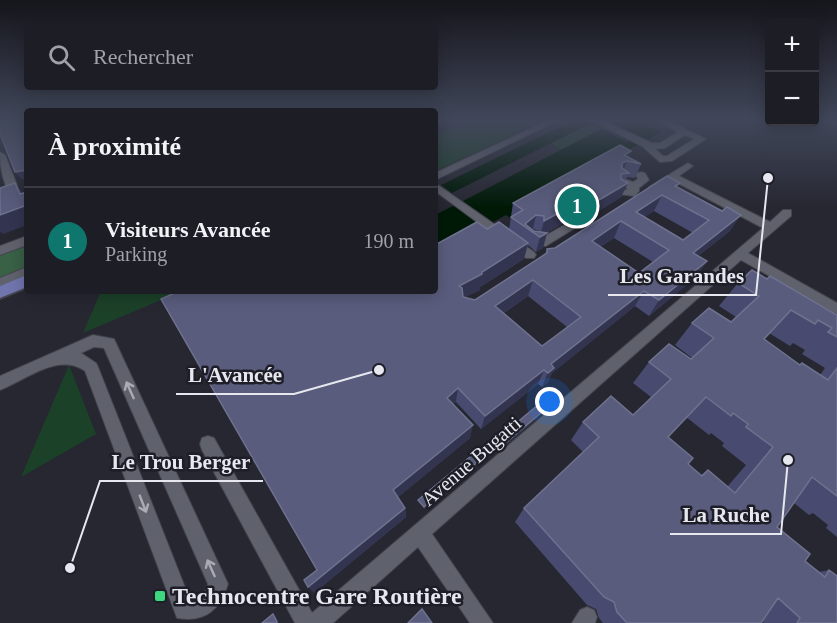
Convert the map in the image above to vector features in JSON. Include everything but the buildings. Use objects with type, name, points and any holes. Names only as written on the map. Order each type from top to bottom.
[{"type":"main road","points":[[0,292],[24,282]]},
{"type":"main road","points":[[0,301],[24,291]]},
{"type":"street","points":[[438,176],[494,149]]},
{"type":"street","points":[[622,208],[688,166],[657,157],[644,149]]},
{"type":"street","points":[[657,157],[658,149]]},
{"type":"street","points":[[657,157],[670,149]]},
{"type":"street","points":[[0,154],[17,195]]},
{"type":"street","points":[[625,187],[644,180],[641,174]]},
{"type":"street","points":[[672,176],[771,227]]},
{"type":"street","points":[[438,188],[530,263]]},
{"type":"street","name":"Avenue Bugatti","points":[[317,623],[787,213]]},
{"type":"street","points":[[534,235],[530,239],[542,243],[571,225]]},
{"type":"street","points":[[0,250],[24,241]]},
{"type":"street","points":[[740,254],[837,309]]},
{"type":"street","points":[[0,283],[24,273]]},
{"type":"street","points":[[0,383],[93,341],[109,343],[218,584],[212,603],[200,611],[184,611],[91,367],[78,358],[56,358]]},
{"type":"street","points":[[208,444],[306,623]]},
{"type":"street","points":[[420,533],[483,623]]},
{"type":"shaded area","points":[[438,149],[482,149],[438,170]]},
{"type":"shaded area","points":[[515,149],[539,149],[452,193],[441,185]]},
{"type":"shaded area","points":[[563,149],[630,149],[510,218],[506,215],[493,222],[463,201]]},
{"type":"shaded area","points":[[455,205],[485,227],[438,259],[438,214]]},
{"type":"shaded area","points":[[100,294],[175,294],[83,333]]},
{"type":"shaded area","points":[[69,365],[96,434],[21,477]]},
{"type":"green space","points":[[24,244],[24,271],[0,281],[0,253]]},
{"type":"place","name":"Les Garandes","points":[[768,178]]},
{"type":"place","name":"Visiteurs Avancée","points":[[577,206]]},
{"type":"place","name":"L'Avancée","points":[[379,370]]},
{"type":"place","name":"La Ruche","points":[[788,460]]},
{"type":"place","name":"Le Trou Berger","points":[[70,568]]},
{"type":"place","name":"Technocentre Gare Routière","points":[[160,596]]}]
